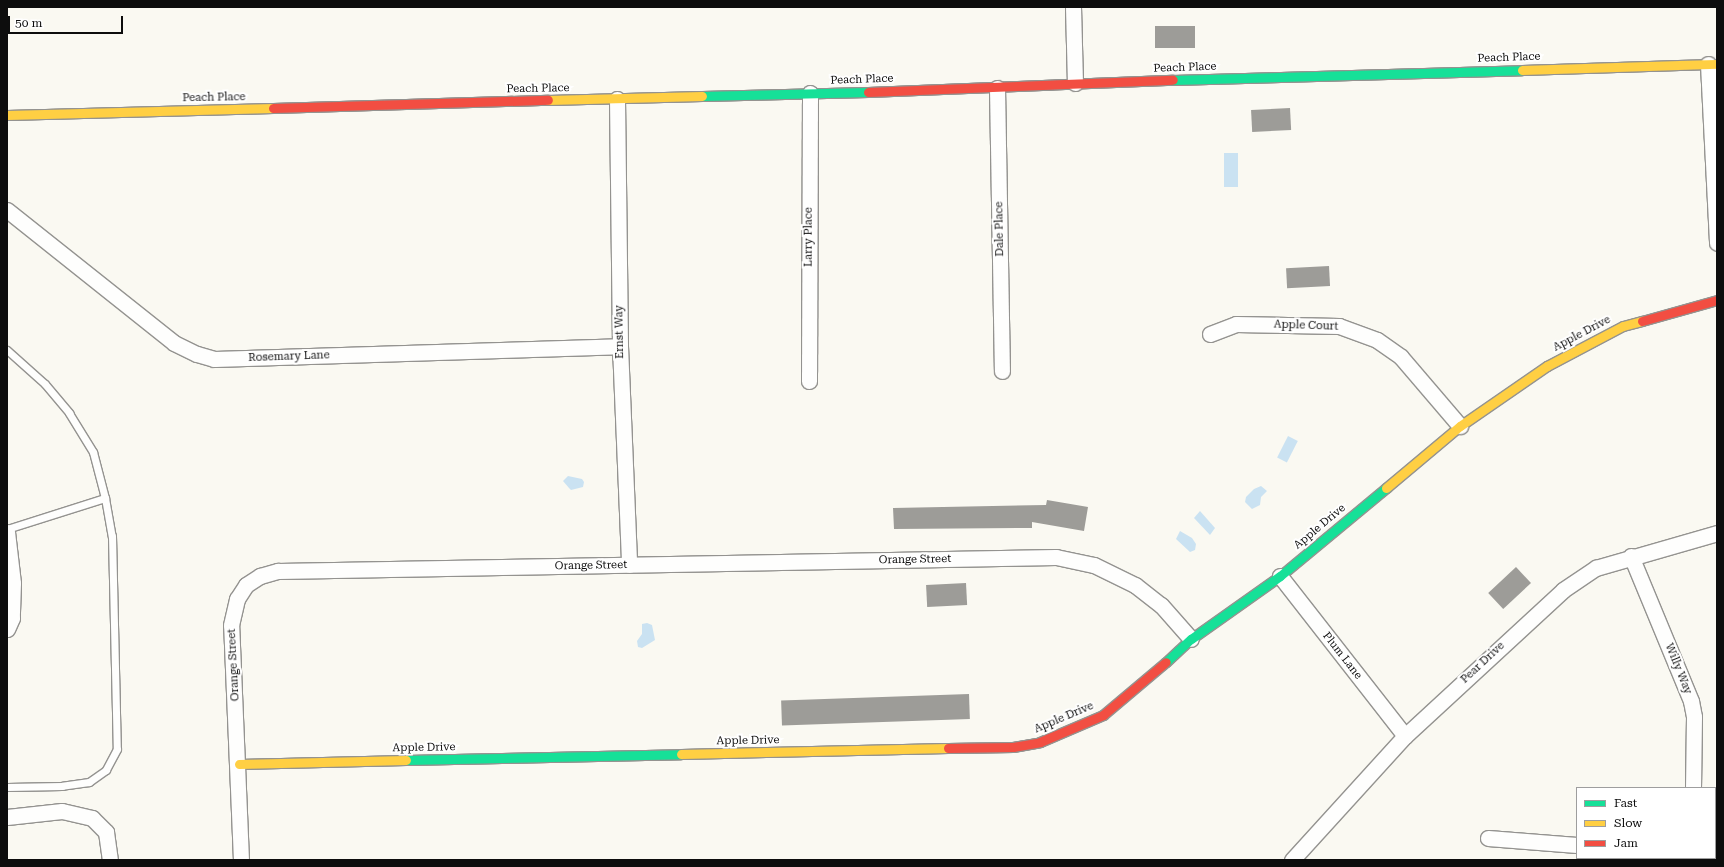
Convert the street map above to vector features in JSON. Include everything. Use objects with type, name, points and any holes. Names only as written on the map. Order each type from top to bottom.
[{"type":"street","points":[[1073,7],[1075,83]]},
{"type":"street","points":[[1713,64],[1717,244]]},
{"type":"street","name":"Peach Place","points":[[7,115],[997,88],[1075,83],[1713,64]]},
{"type":"street","name":"Dale Place","points":[[997,88],[1002,371]]},
{"type":"street","name":"Larry Place","points":[[809,381],[810,93]]},
{"type":"street","name":"Ernst Way","points":[[617,99],[620,346],[629,565]]},
{"type":"street","name":"Rosemary Lane","points":[[7,210],[174,343],[197,354],[214,359],[620,346]]},
{"type":"street","name":"Apple Drive","points":[[239,764],[1013,747],[1040,742],[1103,715],[1137,689],[1191,639],[1280,576],[1460,426],[1547,366],[1623,326],[1717,300]]},
{"type":"street","name":"Apple Court","points":[[1210,334],[1236,324],[1339,326],[1377,340],[1402,358],[1460,426]]},
{"type":"street","points":[[7,530],[14,583],[12,618],[7,629]]},
{"type":"street","name":"Pear Drive","points":[[1292,860],[1405,736],[1563,590],[1596,568],[1631,556],[1717,533]]},
{"type":"street","name":"Willy Way","points":[[1631,556],[1691,701],[1694,717],[1693,787]]},
{"type":"street","name":"Orange Street","points":[[241,860],[239,764],[231,625],[237,600],[246,585],[260,576],[278,571],[1056,557],[1094,565],[1135,585],[1161,605],[1191,639]]},
{"type":"street","name":"Plum Lane","points":[[1280,576],[1405,736]]},
{"type":"street","points":[[7,817],[62,811],[92,818],[106,832],[110,860]]},
{"type":"street","points":[[1488,838],[1576,846]]},
{"type":"lane","points":[[7,350],[45,384],[69,413],[93,452],[105,498],[112,536],[117,749],[106,770],[89,782],[62,786],[7,787]]},
{"type":"lane","points":[[7,530],[105,498]]},
{"type":"water","points":[[1224,153],[1238,153],[1238,187],[1224,187]]},
{"type":"water","points":[[1288,436],[1298,441],[1287,462],[1277,457]]},
{"type":"water","points":[[568,476],[582,479],[584,482],[583,487],[571,490],[563,481]]},
{"type":"water","points":[[1261,486],[1267,491],[1261,497],[1260,505],[1252,509],[1245,502],[1246,497],[1254,489]]},
{"type":"water","points":[[1200,511],[1215,528],[1210,535],[1194,518]]},
{"type":"water","points":[[1180,531],[1192,538],[1196,544],[1195,550],[1190,552],[1176,539]]},
{"type":"water","points":[[647,623],[652,625],[655,640],[642,648],[638,647],[637,641],[642,634],[642,624]]},
{"type":"building","points":[[1155,26],[1195,26],[1195,48],[1155,48]]},
{"type":"building","points":[[1290,108],[1291,130],[1252,132],[1251,110]]},
{"type":"building","points":[[1329,266],[1330,286],[1287,288],[1286,268]]},
{"type":"building","points":[[1047,500],[1088,507],[1084,531],[1032,522],[1032,528],[894,529],[893,508],[1046,505]]},
{"type":"building","points":[[1516,567],[1531,583],[1503,609],[1488,593]]},
{"type":"building","points":[[966,583],[967,605],[927,607],[926,585]]},
{"type":"building","points":[[969,694],[970,719],[782,726],[781,701]]},
{"type":"traffic: fast","points":[[1173,80],[1522,70]]},
{"type":"traffic: fast","points":[[702,96],[868,92]]},
{"type":"traffic: fast","points":[[1166,662],[1191,639],[1280,576],[1386,488]]},
{"type":"traffic: fast","points":[[406,760],[681,754]]},
{"type":"traffic: slow","points":[[1522,70],[1717,64]]},
{"type":"traffic: slow","points":[[548,100],[702,96]]},
{"type":"traffic: slow","points":[[7,115],[273,108]]},
{"type":"traffic: slow","points":[[1386,488],[1460,426],[1547,366],[1623,326],[1642,321]]},
{"type":"traffic: slow","points":[[681,754],[948,748]]},
{"type":"traffic: slow","points":[[239,764],[406,760]]},
{"type":"traffic: jam","points":[[868,92],[1173,80]]},
{"type":"traffic: jam","points":[[273,108],[548,100]]},
{"type":"traffic: jam","points":[[1642,321],[1717,300]]},
{"type":"traffic: jam","points":[[948,748],[1013,747],[1040,742],[1103,715],[1166,662]]}]
